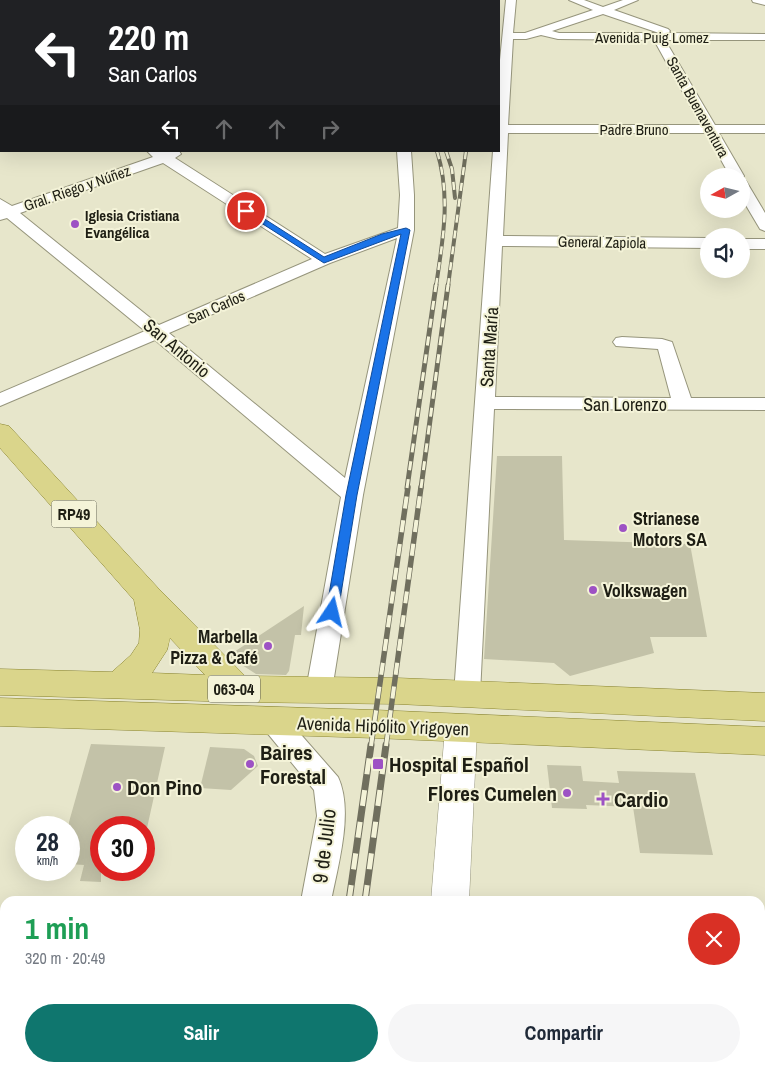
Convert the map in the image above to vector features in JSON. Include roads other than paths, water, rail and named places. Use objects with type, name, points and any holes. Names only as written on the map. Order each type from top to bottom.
[{"type":"main road","name":"RP49","points":[[0,432],[148,596],[238,689]]},
{"type":"main road","points":[[118,686],[140,666],[153,645],[155,635],[148,596]]},
{"type":"main road","name":"Avenida Hipólito Yrigoyen","points":[[0,682],[238,689],[397,691],[765,708]]},
{"type":"main road","points":[[394,725],[397,691]]},
{"type":"main road","name":"Avenida Hipólito Yrigoyen","points":[[0,712],[394,725],[765,741]]},
{"type":"street","name":"Santa María","points":[[467,694],[511,0]]},
{"type":"street","points":[[574,0],[668,32],[676,37]]},
{"type":"street","points":[[508,36],[526,36],[633,0]]},
{"type":"street","points":[[757,0],[765,2]]},
{"type":"street","name":"Avenida Puig Lomez","points":[[541,31],[558,36],[765,37]]},
{"type":"street","name":"Santa Buenaventura","points":[[658,37],[732,168]]},
{"type":"street","name":"Padre Bruno","points":[[502,129],[765,130]]},
{"type":"street","name":"Gral. Riego y Núñez","points":[[3,210],[159,154],[174,152]]},
{"type":"street","points":[[319,690],[352,495],[406,230],[407,195],[404,152]]},
{"type":"street","points":[[159,154],[324,260]]},
{"type":"street","points":[[750,200],[765,226]]},
{"type":"street","name":"San Antonio","points":[[3,210],[158,333],[352,495]]},
{"type":"street","name":"San Carlos","points":[[0,400],[324,260],[385,236],[406,230]]},
{"type":"street","name":"General Zapiola","points":[[495,241],[700,243]]},
{"type":"street","points":[[750,244],[765,244]]},
{"type":"street","points":[[622,342],[662,344],[666,346],[683,405]]},
{"type":"street","name":"San Lorenzo","points":[[485,403],[765,404]]},
{"type":"street","name":"9 de Julio","points":[[273,721],[328,786],[331,816],[317,896]]},
{"type":"street","points":[[450,896],[461,729]]},
{"type":"railway","points":[[436,286],[443,235],[445,202],[444,185],[437,152]]},
{"type":"railway","points":[[446,152],[452,169],[455,198]]},
{"type":"railway","points":[[448,286],[466,152]]},
{"type":"railway","points":[[407,488],[436,285]]},
{"type":"railway","points":[[421,488],[448,285]]},
{"type":"railway","points":[[371,746],[408,487]]},
{"type":"railway","points":[[386,746],[421,487]]},
{"type":"railway","points":[[350,896],[371,745]]},
{"type":"railway","points":[[366,896],[386,745]]},
{"type":"place","name":"Iglesia Cristiana Evangélica","points":[[75,224]]},
{"type":"place","name":"Strianese Motors SA","points":[[623,528]]},
{"type":"place","name":"Volkswagen","points":[[593,590]]},
{"type":"place","name":"Marbella Pizza & Café","points":[[268,646]]},
{"type":"place","name":"Baires Forestal","points":[[250,764]]},
{"type":"place","name":"Hospital Español","points":[[378,764]]},
{"type":"place","name":"Don Pino","points":[[117,787]]},
{"type":"place","name":"Flores Cumelen","points":[[567,793]]},
{"type":"place","name":"Cardio","points":[[603,799]]}]
